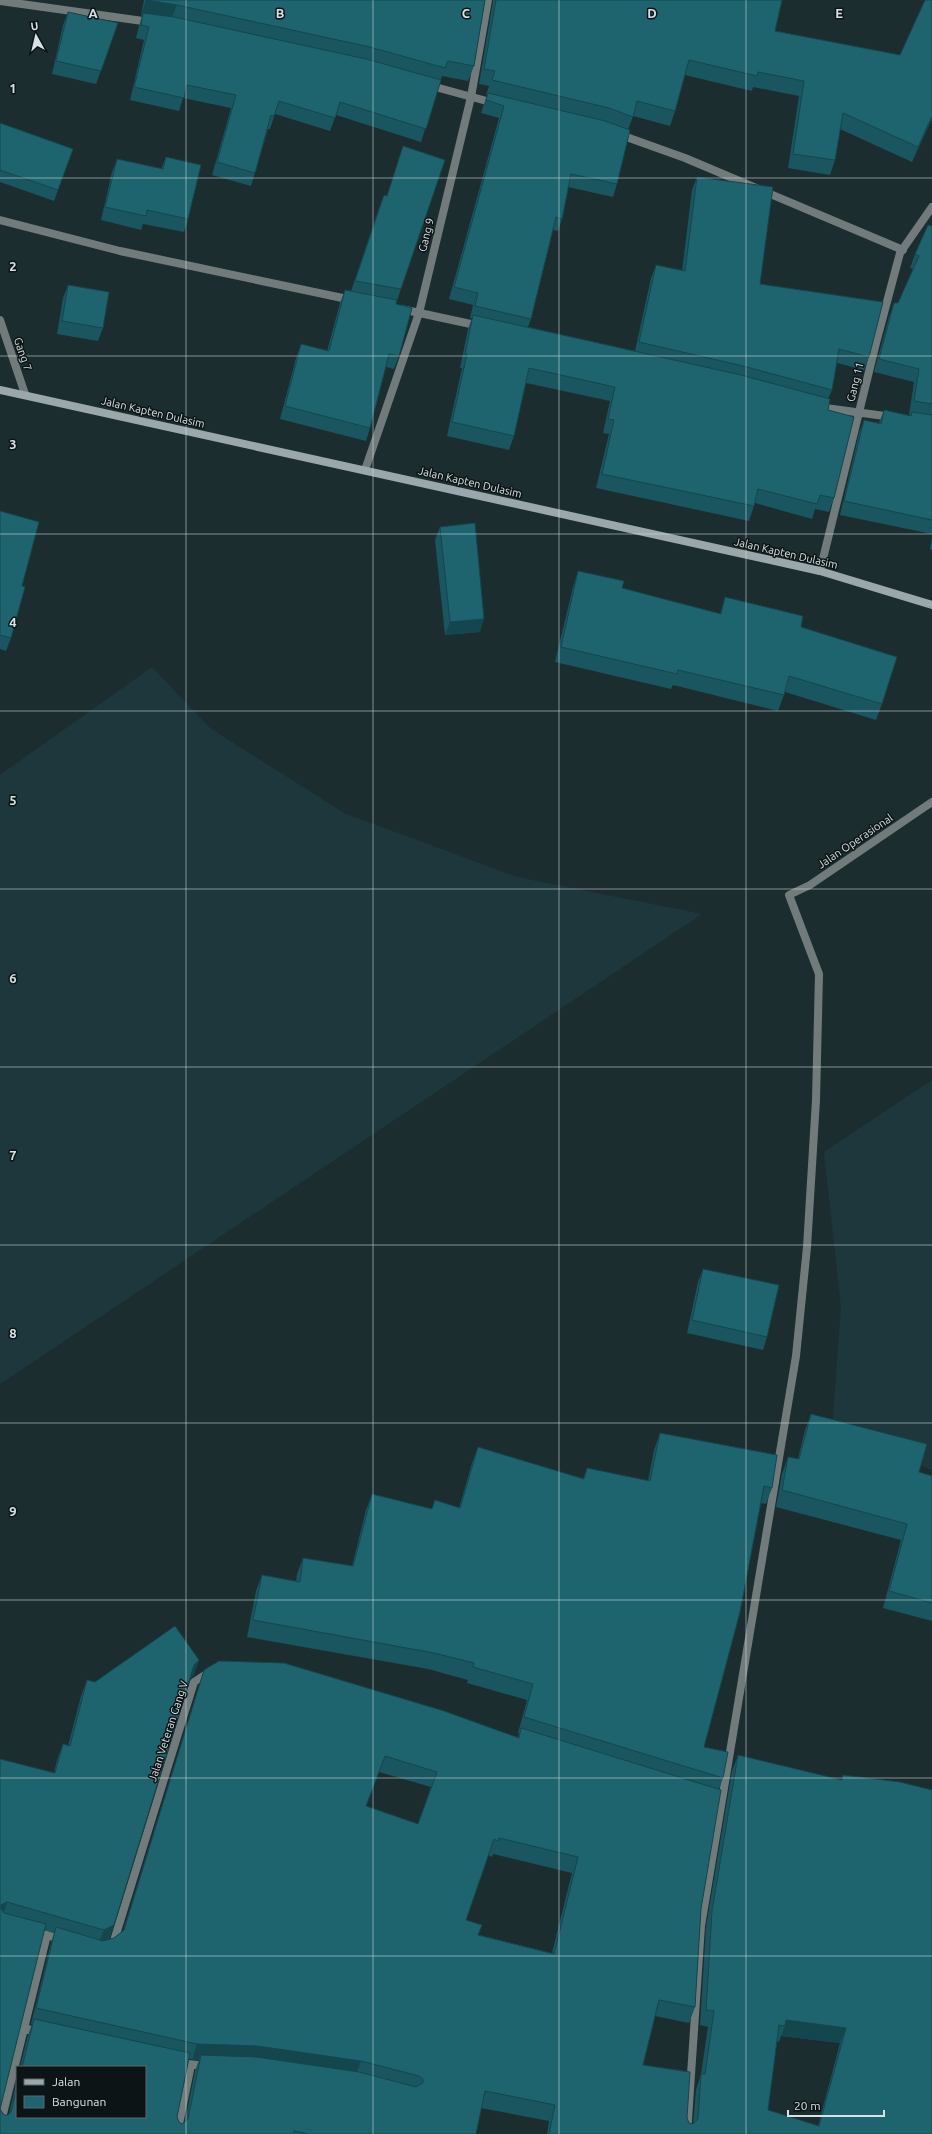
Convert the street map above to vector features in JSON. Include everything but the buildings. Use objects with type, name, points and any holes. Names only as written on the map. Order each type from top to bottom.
[{"type":"main road","name":"Jalan Kapten Dulasim","points":[[0,390],[25,394],[820,571],[932,605]]},
{"type":"street","name":"Gang 9","points":[[365,470],[419,313],[470,97],[488,0]]},
{"type":"street","points":[[0,1],[162,24]]},
{"type":"street","points":[[420,83],[502,104]]},
{"type":"street","points":[[610,131],[685,158],[903,250]]},
{"type":"street","name":"Gang 11","points":[[820,571],[878,335],[900,253],[932,207]]},
{"type":"street","points":[[0,220],[120,251],[291,289],[358,302]]},
{"type":"street","points":[[389,307],[489,328]]},
{"type":"street","name":"Gang 7","points":[[0,320],[25,394]]},
{"type":"street","points":[[812,405],[903,419]]},
{"type":"street","name":"Jalan Operasional","points":[[687,2134],[701,1926],[716,1800],[796,1356],[807,1247],[816,1100],[819,974],[789,895],[810,885],[932,802]]},
{"type":"street","name":"Jalan Veteran Gang V","points":[[102,1950],[113,1944],[194,1682],[212,1670],[219,1671]]},
{"type":"street","points":[[27,1930],[69,1942]]},
{"type":"street","points":[[0,2126],[46,1935]]},
{"type":"street","points":[[23,2028],[46,2033]]},
{"type":"street","points":[[168,2060],[191,2065],[213,2066]]},
{"type":"street","points":[[177,2134],[191,2065]]},
{"type":"shaded area","points":[[152,667],[210,728],[344,813],[517,877],[702,914],[0,1384],[0,775]]},
{"type":"shaded area","points":[[932,1080],[932,1470],[832,1431],[841,1307],[824,1152]]}]
